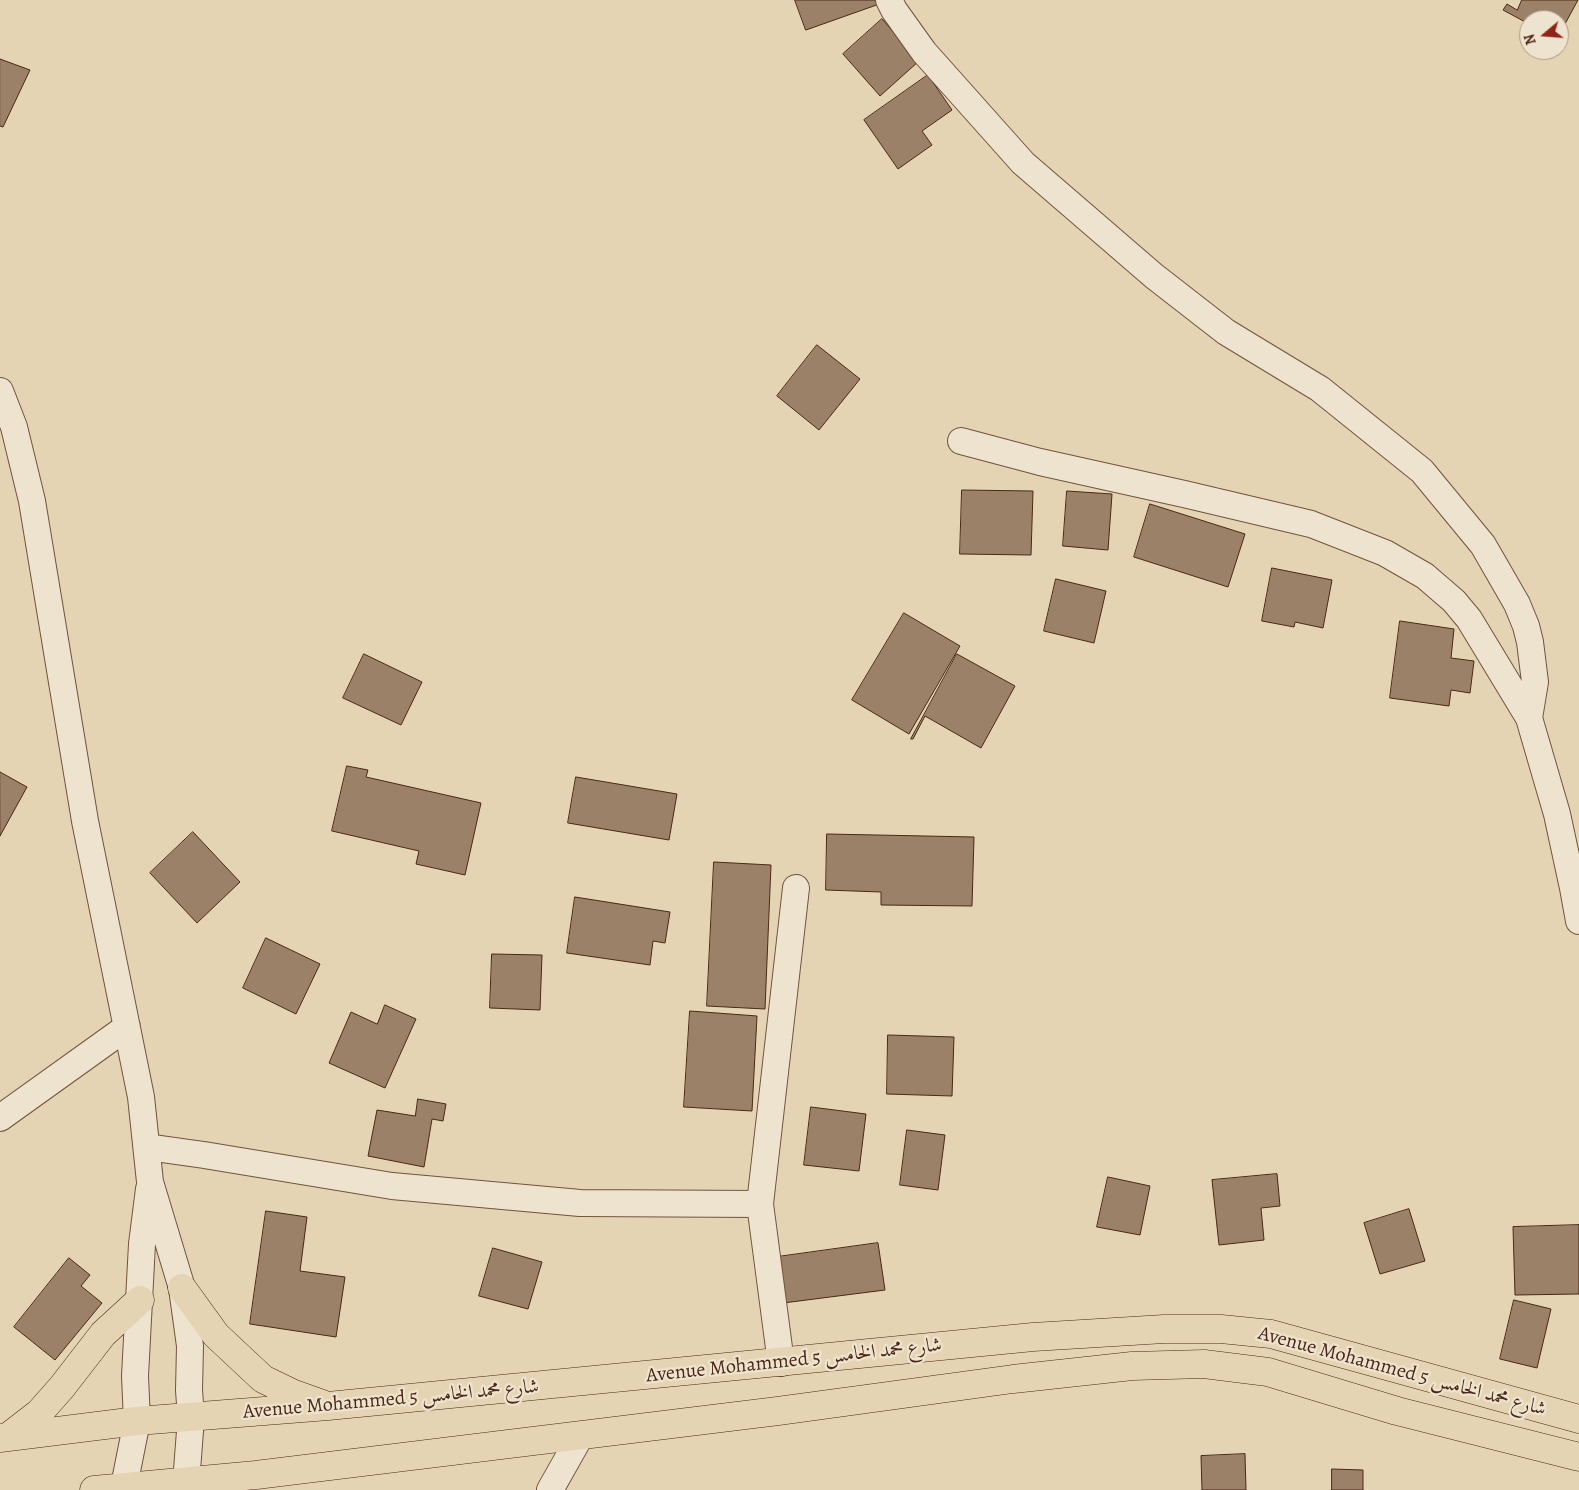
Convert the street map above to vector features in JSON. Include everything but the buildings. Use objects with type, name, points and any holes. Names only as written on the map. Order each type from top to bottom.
[{"type":"main road","points":[[182,1288],[216,1335],[263,1379],[294,1394],[328,1406]]},
{"type":"main road","points":[[4,1438],[38,1413],[62,1387],[103,1334],[140,1300]]},
{"type":"main road","name":"Avenue Mohammed 5 شارع محمد الخامس","points":[[4,1438],[136,1421],[328,1406],[1032,1337],[1164,1329],[1221,1329],[1271,1334],[1579,1419]]},
{"type":"main road","name":"Avenue Mohammed 5 شارع محمد الخامس","points":[[94,1490],[256,1476],[1013,1379],[1132,1366],[1204,1364],[1268,1372],[1398,1411],[1579,1457]]},
{"type":"street","points":[[889,0],[924,52],[1023,163],[1154,276],[1218,326],[1320,388],[1422,471],[1483,545],[1517,604],[1530,642],[1535,682],[1529,718]]},
{"type":"street","points":[[0,391],[14,427],[32,502],[86,821],[141,1097],[150,1182],[182,1288],[190,1346],[189,1390],[191,1418],[186,1483]]},
{"type":"street","points":[[961,440],[1040,462],[1311,524],[1385,553],[1425,576],[1454,601],[1469,619],[1529,718],[1556,814],[1579,922]]},
{"type":"street","points":[[781,1363],[760,1204],[796,888]]},
{"type":"street","points":[[0,1118],[127,1027]]},
{"type":"street","points":[[146,1147],[392,1186],[580,1203],[760,1204]]},
{"type":"street","points":[[124,1486],[136,1421],[135,1376],[142,1244],[150,1182]]},
{"type":"street","points":[[550,1490],[581,1435]]}]
